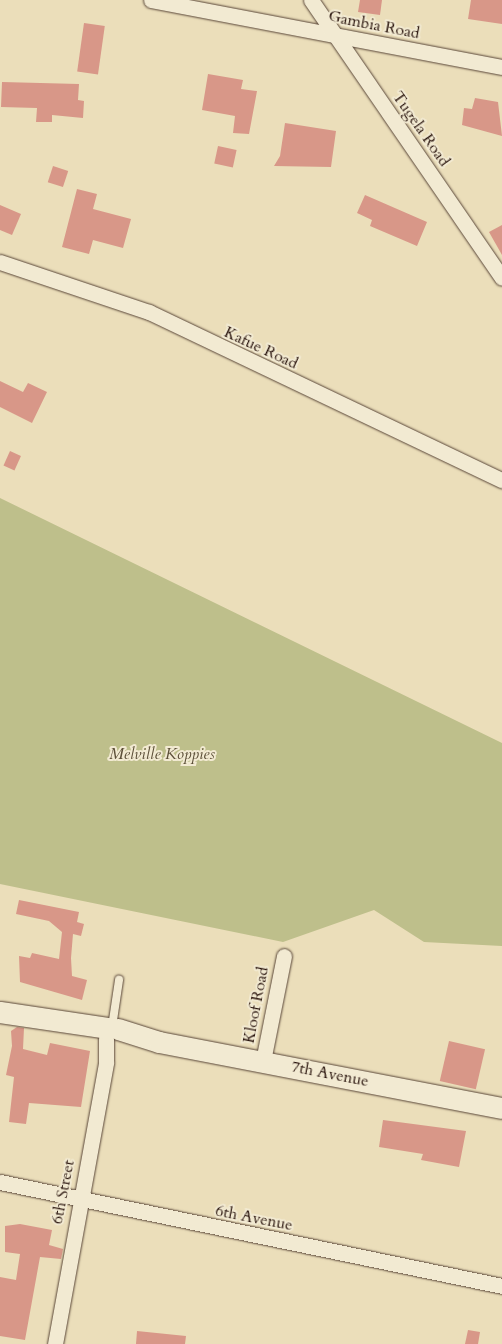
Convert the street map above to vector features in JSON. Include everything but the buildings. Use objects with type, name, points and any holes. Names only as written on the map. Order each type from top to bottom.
[{"type":"street","name":"Gambia Road","points":[[151,0],[502,67]]},
{"type":"street","name":"Tugela Road","points":[[311,0],[502,278]]},
{"type":"street","name":"Kafue Road","points":[[0,262],[149,312],[502,480]]},
{"type":"street","name":"Kloof Road","points":[[263,1061],[284,956]]},
{"type":"street","name":"7th Avenue","points":[[0,1012],[71,1025],[112,1035],[263,1061],[501,1108]]},
{"type":"street","name":"6th Street","points":[[54,1339],[78,1200],[112,1035]]},
{"type":"street","name":"6th Avenue","points":[[0,1182],[78,1200],[502,1286]]},
{"type":"lane","points":[[112,1035],[119,980]]},
{"type":"green space","name":"Melville Koppies","points":[[0,498],[502,743],[502,946],[424,942],[374,910],[283,942],[0,884]]}]
